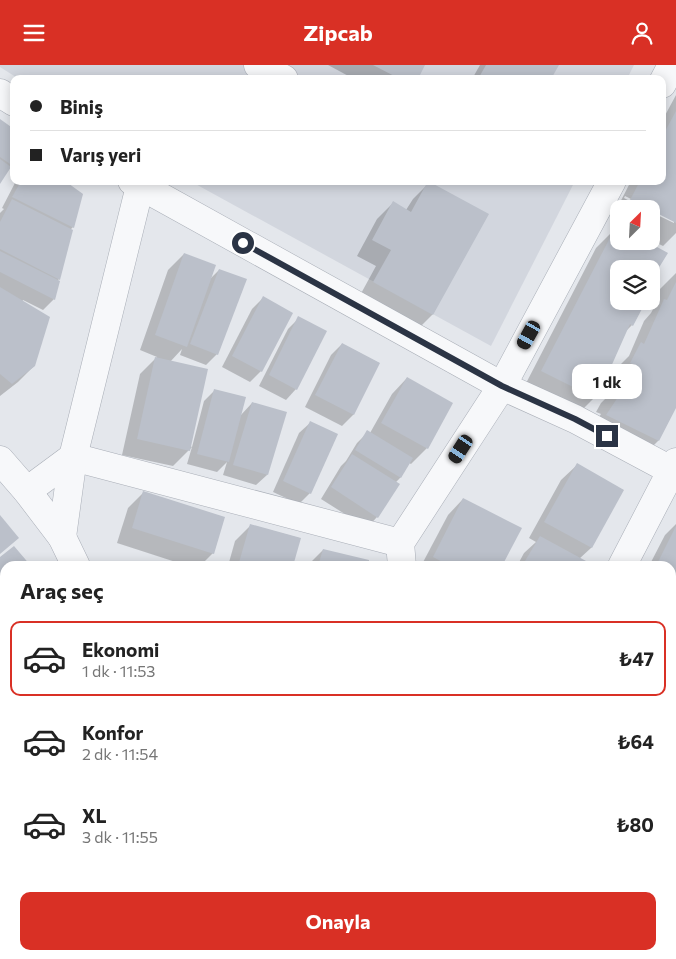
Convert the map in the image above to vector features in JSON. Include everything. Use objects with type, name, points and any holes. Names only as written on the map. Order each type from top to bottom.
[{"type":"street","points":[[258,65],[277,75]]},
{"type":"street","points":[[666,76],[672,65]]},
{"type":"street","points":[[62,537],[73,457],[136,185]]},
{"type":"street","points":[[138,185],[502,386],[575,419],[675,469],[625,561]]},
{"type":"street","points":[[73,457],[401,555],[502,386],[610,185]]},
{"type":"street","points":[[27,491],[73,457]]},
{"type":"street","points":[[0,460],[27,491],[62,537],[74,561]]},
{"type":"shaded area","points":[[0,65],[634,65],[629,75],[13,75],[0,67]]},
{"type":"shaded area","points":[[197,185],[573,185],[491,346]]},
{"type":"building","points":[[373,65],[425,65],[420,75],[392,75]]},
{"type":"building","points":[[486,65],[559,65],[553,75],[480,75]]},
{"type":"building","points":[[676,111],[676,223],[660,215],[660,200],[630,200],[638,185],[666,185],[666,130]]},
{"type":"building","points":[[0,119],[10,126],[10,164],[0,157]]},
{"type":"building","points":[[0,159],[10,166],[10,169],[0,184]]},
{"type":"building","points":[[19,185],[71,185],[83,194],[74,228],[12,197]]},
{"type":"building","points":[[426,185],[435,185],[489,214],[433,315],[373,282],[391,250],[372,240],[393,201],[411,212]]},
{"type":"building","points":[[12,199],[73,230],[60,280],[0,249],[0,222]]},
{"type":"building","points":[[610,238],[610,250],[660,249],[668,253],[660,266],[660,260],[610,260],[610,310],[641,310],[633,326],[630,324],[610,369],[607,367],[596,387],[600,389],[595,398],[541,371]]},
{"type":"building","points":[[0,251],[60,281],[55,300],[0,272]]},
{"type":"building","points":[[184,253],[216,265],[187,347],[155,335]]},
{"type":"building","points":[[219,269],[247,279],[218,355],[190,344]]},
{"type":"building","points":[[676,282],[676,408],[659,441],[606,415],[620,394],[615,392],[621,381],[625,383],[635,365],[630,363],[641,342],[644,344],[664,299],[667,300]]},
{"type":"building","points":[[0,287],[50,317],[35,366],[12,384],[0,374]]},
{"type":"building","points":[[263,296],[293,313],[262,372],[232,356]]},
{"type":"building","points":[[298,316],[327,331],[297,390],[269,375]]},
{"type":"building","points":[[342,343],[380,363],[354,415],[315,395]]},
{"type":"building","points":[[155,357],[208,369],[190,451],[137,439]]},
{"type":"building","points":[[407,377],[453,403],[428,449],[381,423]]},
{"type":"building","points":[[214,389],[246,397],[229,462],[197,454]]},
{"type":"building","points":[[252,402],[287,412],[268,475],[233,465]]},
{"type":"building","points":[[310,421],[338,434],[311,494],[283,481]]},
{"type":"building","points":[[367,430],[413,458],[401,478],[355,450]]},
{"type":"building","points":[[352,454],[400,484],[378,518],[331,487]]},
{"type":"building","points":[[577,463],[624,490],[592,548],[544,522]]},
{"type":"building","points":[[143,491],[225,517],[214,554],[132,528]]},
{"type":"building","points":[[463,498],[522,528],[505,561],[441,561],[433,557]]},
{"type":"building","points":[[0,515],[19,538],[0,554]]},
{"type":"building","points":[[250,524],[301,538],[294,561],[239,561]]},
{"type":"building","points":[[676,526],[676,561],[658,561]]},
{"type":"building","points":[[540,536],[586,561],[525,561]]},
{"type":"building","points":[[14,546],[27,561],[0,561],[0,557]]},
{"type":"building","points":[[323,549],[369,560],[369,561],[319,561]]},
{"type":"route","points":[[243,243],[502,386],[575,419],[607,436]]}]
